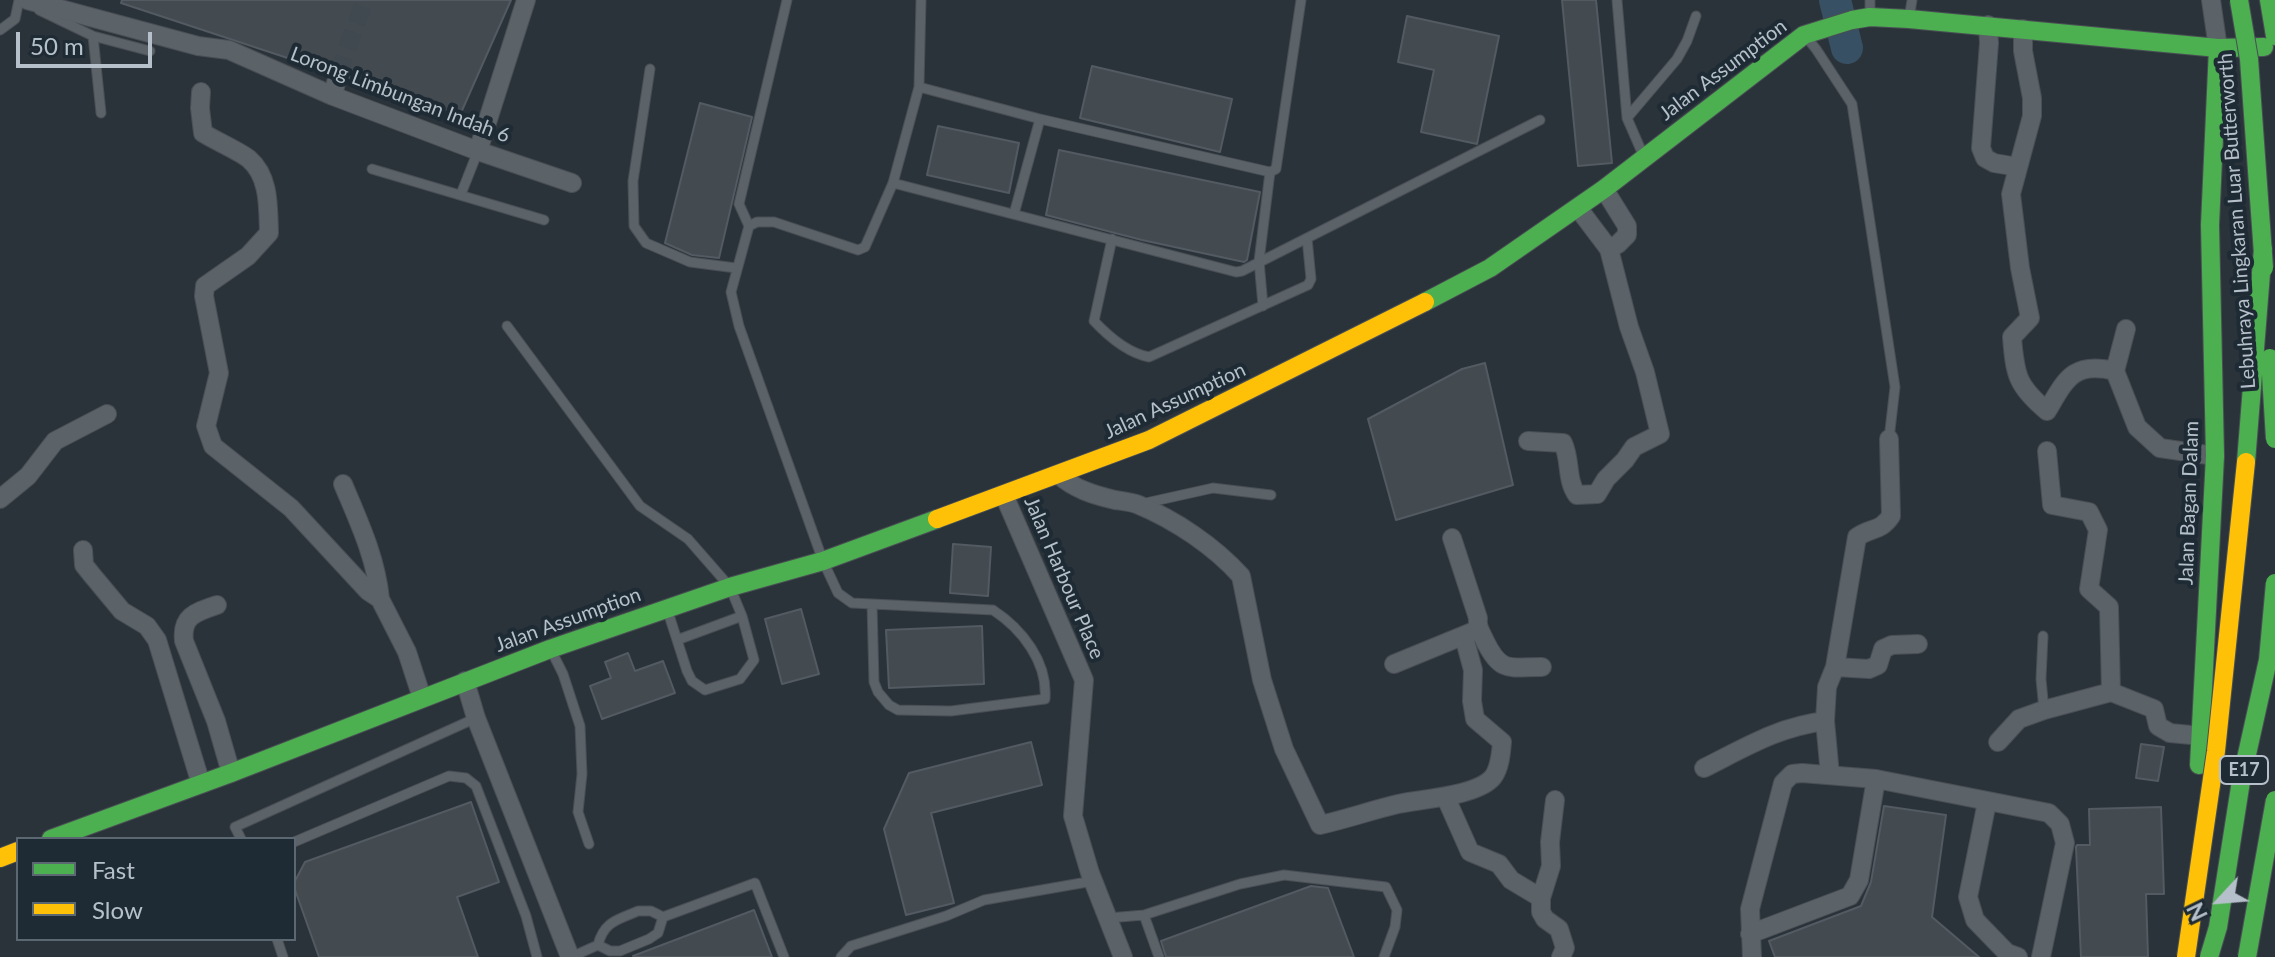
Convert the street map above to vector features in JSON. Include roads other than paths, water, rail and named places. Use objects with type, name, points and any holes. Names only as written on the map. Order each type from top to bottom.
[{"type":"main road","name":"Lebuhraya Lingkaran Luar Butterworth","points":[[2239,0],[2249,59],[2275,439]]},
{"type":"main road","points":[[2269,0],[2275,36]]},
{"type":"main road","name":"Jalan Assumption","points":[[56,837],[550,649],[730,587],[823,561],[1149,440],[1490,268],[1604,189],[1804,35],[1864,12],[1911,9],[1988,43],[2023,29],[2218,48],[2275,46]]},
{"type":"main road","name":"Jalan Bagan Dalam","points":[[2171,957],[2201,745],[2215,456],[2210,225],[2218,48]]},
{"type":"main road","points":[[2186,957],[2216,751],[2241,519],[2263,248]]},
{"type":"main road","name":"E17","points":[[2209,957],[2218,927],[2241,781],[2268,660],[2275,583]]},
{"type":"main road","points":[[2201,745],[2206,771],[2216,782],[2275,797]]},
{"type":"main road","name":"E17","points":[[2247,957],[2275,797]]},
{"type":"main road","points":[[2194,811],[2201,806],[2213,806],[2275,818]]},
{"type":"street","name":"Lorong Limbungan Indah 6","points":[[23,0],[198,46],[229,50],[333,96],[572,183]]},
{"type":"street","points":[[478,151],[526,0]]},
{"type":"street","points":[[2211,0],[2218,48]]},
{"type":"street","points":[[2023,29],[2032,116],[2011,194],[2030,318],[2012,337],[2020,384],[2047,411],[2065,379],[2081,370],[2099,367],[2115,371]]},
{"type":"street","points":[[1988,43],[1981,148],[1985,158],[1994,163],[2018,167]]},
{"type":"street","points":[[333,96],[338,74]]},
{"type":"street","points":[[201,92],[203,133],[249,159],[261,175],[268,197],[269,233],[248,256],[205,286],[204,296],[219,373],[206,426],[213,446],[291,508],[368,591],[380,599]]},
{"type":"street","points":[[1604,189],[1627,226],[1627,235],[1609,249]]},
{"type":"street","points":[[1528,441],[1563,443],[1567,451],[1571,486],[1577,495],[1597,494],[1634,447],[1660,434],[1609,249],[1578,208]]},
{"type":"street","points":[[2126,329],[2115,371],[2137,427],[2160,448],[2215,456]]},
{"type":"street","points":[[0,499],[28,476],[55,441],[107,414]]},
{"type":"street","points":[[1830,775],[1825,721],[1827,687],[1835,667],[1857,537],[1884,526],[1891,516],[1889,439]]},
{"type":"street","points":[[2047,451],[2052,505],[2089,512],[2098,530],[2089,589],[2109,607],[2111,692]]},
{"type":"street","points":[[1059,475],[1071,486],[1104,498],[1138,504],[1165,518],[1199,540],[1241,576],[1262,680],[1284,749],[1320,825],[1400,804],[1446,798],[1483,785],[1493,778],[1500,761],[1502,742],[1475,719],[1470,632],[1478,618],[1452,538]]},
{"type":"street","points":[[343,484],[370,548],[380,599],[407,652],[422,698]]},
{"type":"street","name":"Jalan Harbour Place","points":[[1004,495],[1084,680],[1073,816],[1093,881],[1123,957]]},
{"type":"street","points":[[83,550],[84,565],[92,575],[122,611],[147,626],[157,640],[201,784]]},
{"type":"street","points":[[217,605],[200,611],[182,628],[184,641],[216,721],[231,773]]},
{"type":"street","points":[[1394,664],[1470,632]]},
{"type":"street","points":[[1470,632],[1499,664],[1542,667]]},
{"type":"street","points":[[1835,667],[1869,669],[1878,665],[1883,649],[1892,645],[1918,644]]},
{"type":"street","points":[[465,681],[476,718],[570,957]]},
{"type":"street","points":[[1998,742],[2019,719],[2111,692],[2154,709],[2158,726],[2201,745]]},
{"type":"street","points":[[1704,768],[1775,732],[1825,721]]},
{"type":"street","points":[[1752,957],[1750,909],[1783,783],[1792,774],[1876,779],[2049,813],[2060,824],[2065,843],[2041,957]]},
{"type":"street","points":[[1750,934],[1850,896],[1859,880],[1876,779]]},
{"type":"street","points":[[1446,798],[1470,852],[1499,864],[1511,880],[1541,898]]},
{"type":"street","points":[[1555,800],[1550,842],[1551,866],[1541,898],[1541,912],[1559,929],[1565,948],[1561,957]]},
{"type":"street","points":[[1987,802],[1968,897],[1975,920],[2007,953],[2018,957]]},
{"type":"lane","points":[[0,30],[15,19],[23,0],[93,36],[150,51]]},
{"type":"lane","points":[[787,0],[739,204],[749,226],[731,292],[739,326],[823,561],[838,593],[852,603],[993,610],[1012,623],[1042,664],[1045,699],[951,711],[898,710],[889,705],[874,682],[872,604]]},
{"type":"lane","points":[[749,226],[757,222],[774,222],[858,250],[865,247],[893,183],[919,87],[921,0]]},
{"type":"lane","points":[[919,87],[1040,119],[1270,172],[1276,169],[1301,0]]},
{"type":"lane","points":[[1617,0],[1627,118],[1644,159]]},
{"type":"lane","points":[[1627,118],[1677,59],[1696,16]]},
{"type":"lane","points":[[1804,35],[1852,104],[1895,387],[1889,439]]},
{"type":"lane","points":[[93,36],[101,113]]},
{"type":"lane","points":[[650,69],[633,181],[634,226],[646,243],[690,262],[736,268]]},
{"type":"lane","points":[[1014,214],[1040,119]]},
{"type":"lane","points":[[893,183],[1236,272],[1540,120]]},
{"type":"lane","points":[[461,194],[478,151]]},
{"type":"lane","points":[[372,169],[544,220]]},
{"type":"lane","points":[[1263,306],[1259,261],[1270,172]]},
{"type":"lane","points":[[1112,239],[1094,321],[1118,343],[1149,357],[1308,285],[1311,279],[1307,238]]},
{"type":"lane","points":[[507,326],[640,506],[688,539],[730,587],[754,660],[740,679],[705,690],[692,681],[667,608]]},
{"type":"lane","points":[[1138,504],[1213,488],[1271,495]]},
{"type":"lane","points":[[677,640],[742,616]]},
{"type":"lane","points":[[2043,636],[2041,679],[2044,710]]},
{"type":"lane","points":[[550,649],[563,674],[580,726],[582,774],[578,812],[589,844]]},
{"type":"lane","points":[[240,837],[235,827],[476,718]]},
{"type":"lane","points":[[296,841],[449,776],[466,778],[476,786],[526,916],[537,957]]},
{"type":"lane","points":[[1108,918],[1144,915],[1240,884],[1284,875],[1386,887],[1397,910],[1395,927],[1384,957]]},
{"type":"lane","points":[[841,957],[851,946],[946,916],[984,900],[1093,881]]},
{"type":"lane","points":[[598,945],[607,925],[638,911],[651,911],[663,917],[755,883],[784,957]]},
{"type":"lane","points":[[1144,915],[1159,957]]},
{"type":"lane","points":[[570,957],[598,945],[610,951],[620,951],[649,939],[658,933],[663,917]]},
{"type":"waterway","points":[[1835,0],[1847,48]]},
{"type":"tunnel","points":[[338,74],[365,0]]}]
